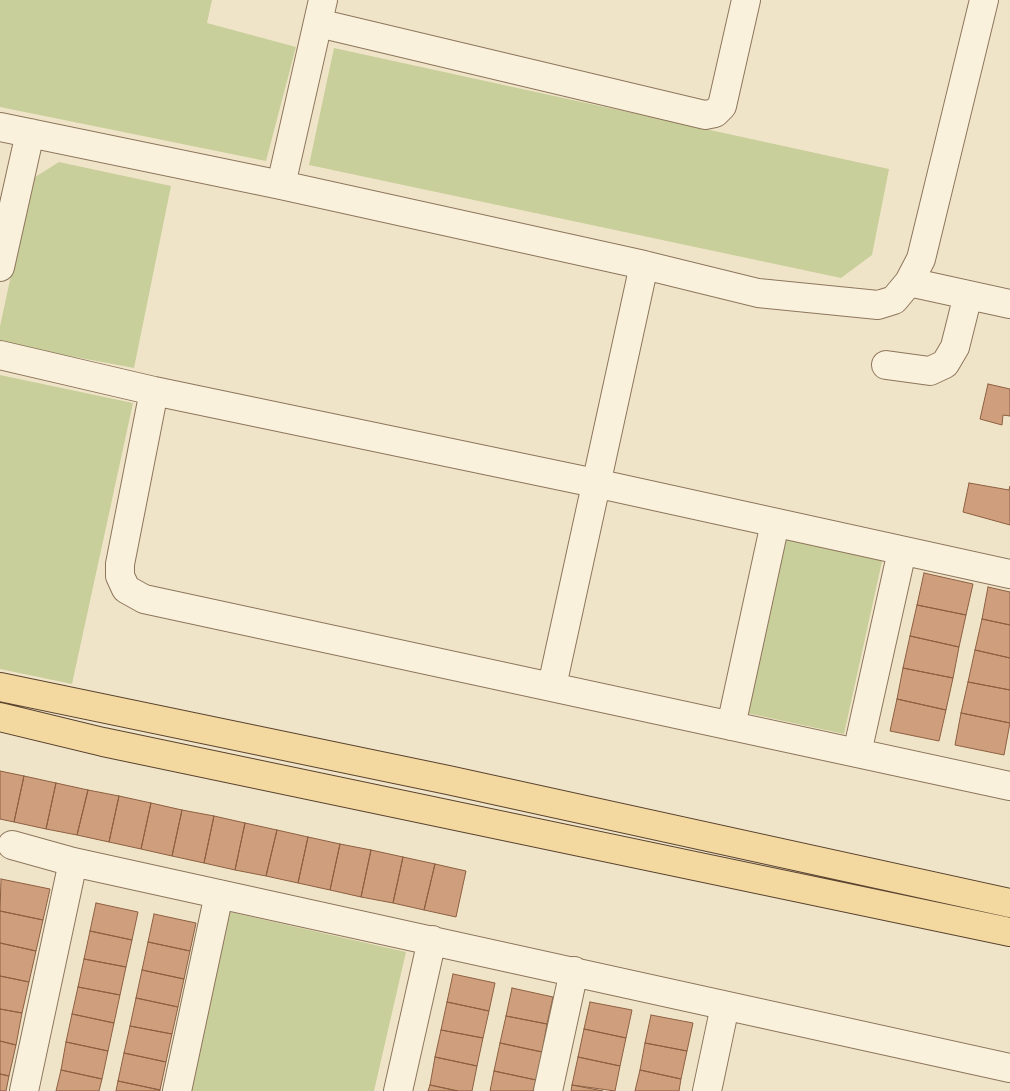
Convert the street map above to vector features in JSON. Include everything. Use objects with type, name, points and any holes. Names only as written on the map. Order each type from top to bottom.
[{"type":"main road","points":[[0,687],[457,782],[1010,903]]},
{"type":"main road","points":[[0,717],[103,742],[1010,932]]},
{"type":"street","points":[[281,185],[320,11],[705,115],[715,113],[722,106],[746,0]]},
{"type":"street","points":[[0,127],[281,185],[644,265],[758,293],[878,305],[894,300],[909,282],[921,259],[984,0]]},
{"type":"street","points":[[0,267],[30,133]]},
{"type":"street","points":[[552,686],[644,265]]},
{"type":"street","points":[[909,282],[1010,304]]},
{"type":"street","points":[[886,364],[930,371],[945,364],[955,347],[968,295]]},
{"type":"street","points":[[0,356],[154,391],[596,483],[1010,574]]},
{"type":"street","points":[[154,391],[120,564],[120,576],[126,589],[144,599],[1010,786]]},
{"type":"street","points":[[731,726],[775,523]]},
{"type":"street","points":[[858,753],[902,551]]},
{"type":"street","points":[[12,845],[74,862],[1010,1068]]},
{"type":"street","points":[[24,1091],[74,862]]},
{"type":"street","points":[[177,1091],[219,894]]},
{"type":"street","points":[[398,1091],[432,940]]},
{"type":"street","points":[[548,1091],[574,971]]},
{"type":"street","points":[[707,1091],[725,1006]]},
{"type":"green space","points":[[0,0],[212,0],[207,23],[296,47],[266,161],[0,107]]},
{"type":"green space","points":[[334,48],[889,169],[872,255],[841,278],[309,165]]},
{"type":"green space","points":[[59,162],[171,186],[134,368],[0,343],[0,326],[32,179]]},
{"type":"green space","points":[[0,375],[133,403],[72,684],[0,669]]},
{"type":"green space","points":[[782,535],[883,557],[844,734],[742,712]]},
{"type":"green space","points":[[230,912],[406,952],[374,1091],[189,1091]]},
{"type":"building","points":[[988,384],[1010,389],[1010,416],[1003,415],[1002,425],[980,419]]},
{"type":"building","points":[[969,483],[1009,490],[1010,486],[1010,525],[963,512]]},
{"type":"building","points":[[924,573],[973,584],[966,615],[917,605]]},
{"type":"building","points":[[988,587],[1010,592],[1010,625],[982,619]]},
{"type":"building","points":[[917,605],[966,615],[959,647],[910,636]]},
{"type":"building","points":[[982,619],[1010,625],[1010,658],[975,650]]},
{"type":"building","points":[[910,636],[959,647],[953,678],[903,668]]},
{"type":"building","points":[[975,650],[1010,658],[1010,690],[968,682]]},
{"type":"building","points":[[903,668],[953,678],[946,710],[897,699]]},
{"type":"building","points":[[968,682],[1010,690],[1010,723],[961,713]]},
{"type":"building","points":[[897,699],[946,710],[939,741],[890,731]]},
{"type":"building","points":[[961,713],[1010,723],[1004,755],[955,745]]},
{"type":"building","points":[[0,771],[24,776],[14,822],[0,819]]},
{"type":"building","points":[[24,776],[56,783],[46,829],[14,822]]},
{"type":"building","points":[[56,783],[88,790],[77,835],[46,829]]},
{"type":"building","points":[[88,790],[119,796],[109,842],[77,835]]},
{"type":"building","points":[[119,796],[151,803],[141,849],[109,842]]},
{"type":"building","points":[[151,803],[182,810],[172,856],[141,849]]},
{"type":"building","points":[[182,810],[214,816],[204,863],[172,856]]},
{"type":"building","points":[[214,816],[245,823],[235,870],[204,863]]},
{"type":"building","points":[[245,823],[277,830],[266,876],[235,870]]},
{"type":"building","points":[[277,830],[308,837],[298,883],[266,876]]},
{"type":"building","points":[[308,837],[340,844],[330,890],[298,883]]},
{"type":"building","points":[[340,844],[371,850],[361,897],[330,890]]},
{"type":"building","points":[[371,850],[403,857],[393,903],[361,897]]},
{"type":"building","points":[[403,857],[435,864],[424,910],[393,903]]},
{"type":"building","points":[[435,864],[466,871],[456,917],[424,910]]},
{"type":"building","points":[[1,879],[50,889],[43,920],[0,911]]},
{"type":"building","points":[[96,903],[138,912],[132,940],[90,931]]},
{"type":"building","points":[[0,911],[43,920],[36,951],[0,943]]},
{"type":"building","points":[[154,914],[196,923],[190,951],[148,942]]},
{"type":"building","points":[[90,931],[132,940],[126,967],[84,959]]},
{"type":"building","points":[[148,942],[190,951],[184,979],[142,970]]},
{"type":"building","points":[[0,943],[36,951],[29,982],[0,976]]},
{"type":"building","points":[[84,959],[126,967],[120,995],[78,987]]},
{"type":"building","points":[[142,970],[184,979],[178,1007],[136,998]]},
{"type":"building","points":[[453,974],[495,983],[489,1011],[447,1002]]},
{"type":"building","points":[[0,976],[29,982],[22,1013],[0,1009]]},
{"type":"building","points":[[78,987],[120,995],[114,1023],[72,1014]]},
{"type":"building","points":[[512,988],[553,997],[547,1024],[506,1016]]},
{"type":"building","points":[[136,998],[178,1007],[172,1034],[130,1026]]},
{"type":"building","points":[[447,1002],[489,1011],[483,1038],[441,1030]]},
{"type":"building","points":[[590,1002],[632,1010],[626,1038],[584,1029]]},
{"type":"building","points":[[0,1009],[22,1013],[16,1045],[0,1041]]},
{"type":"building","points":[[72,1014],[114,1023],[108,1051],[66,1042]]},
{"type":"building","points":[[651,1015],[693,1023],[687,1051],[645,1043]]},
{"type":"building","points":[[506,1016],[547,1024],[542,1052],[500,1043]]},
{"type":"building","points":[[130,1026],[172,1034],[166,1062],[124,1053]]},
{"type":"building","points":[[584,1029],[626,1038],[620,1066],[578,1057]]},
{"type":"building","points":[[441,1030],[483,1038],[477,1066],[435,1057]]},
{"type":"building","points":[[0,1041],[16,1045],[9,1076],[0,1074]]},
{"type":"building","points":[[66,1042],[108,1051],[102,1079],[61,1070]]},
{"type":"building","points":[[500,1043],[542,1052],[536,1080],[494,1071]]},
{"type":"building","points":[[645,1043],[687,1051],[681,1079],[640,1070]]},
{"type":"building","points":[[124,1053],[166,1062],[160,1090],[118,1081]]},
{"type":"building","points":[[435,1057],[477,1066],[472,1091],[458,1091],[430,1085]]},
{"type":"building","points":[[578,1057],[620,1066],[615,1091],[572,1085]]},
{"type":"building","points":[[61,1070],[102,1079],[99,1091],[56,1091]]},
{"type":"building","points":[[640,1070],[681,1079],[679,1091],[635,1091]]},
{"type":"building","points":[[494,1071],[536,1080],[533,1091],[490,1091]]},
{"type":"building","points":[[0,1074],[9,1076],[6,1091],[0,1091]]},
{"type":"building","points":[[118,1081],[160,1090],[160,1091],[116,1091]]},
{"type":"building","points":[[430,1085],[458,1091],[428,1091]]},
{"type":"building","points":[[572,1085],[603,1091],[571,1091]]}]
